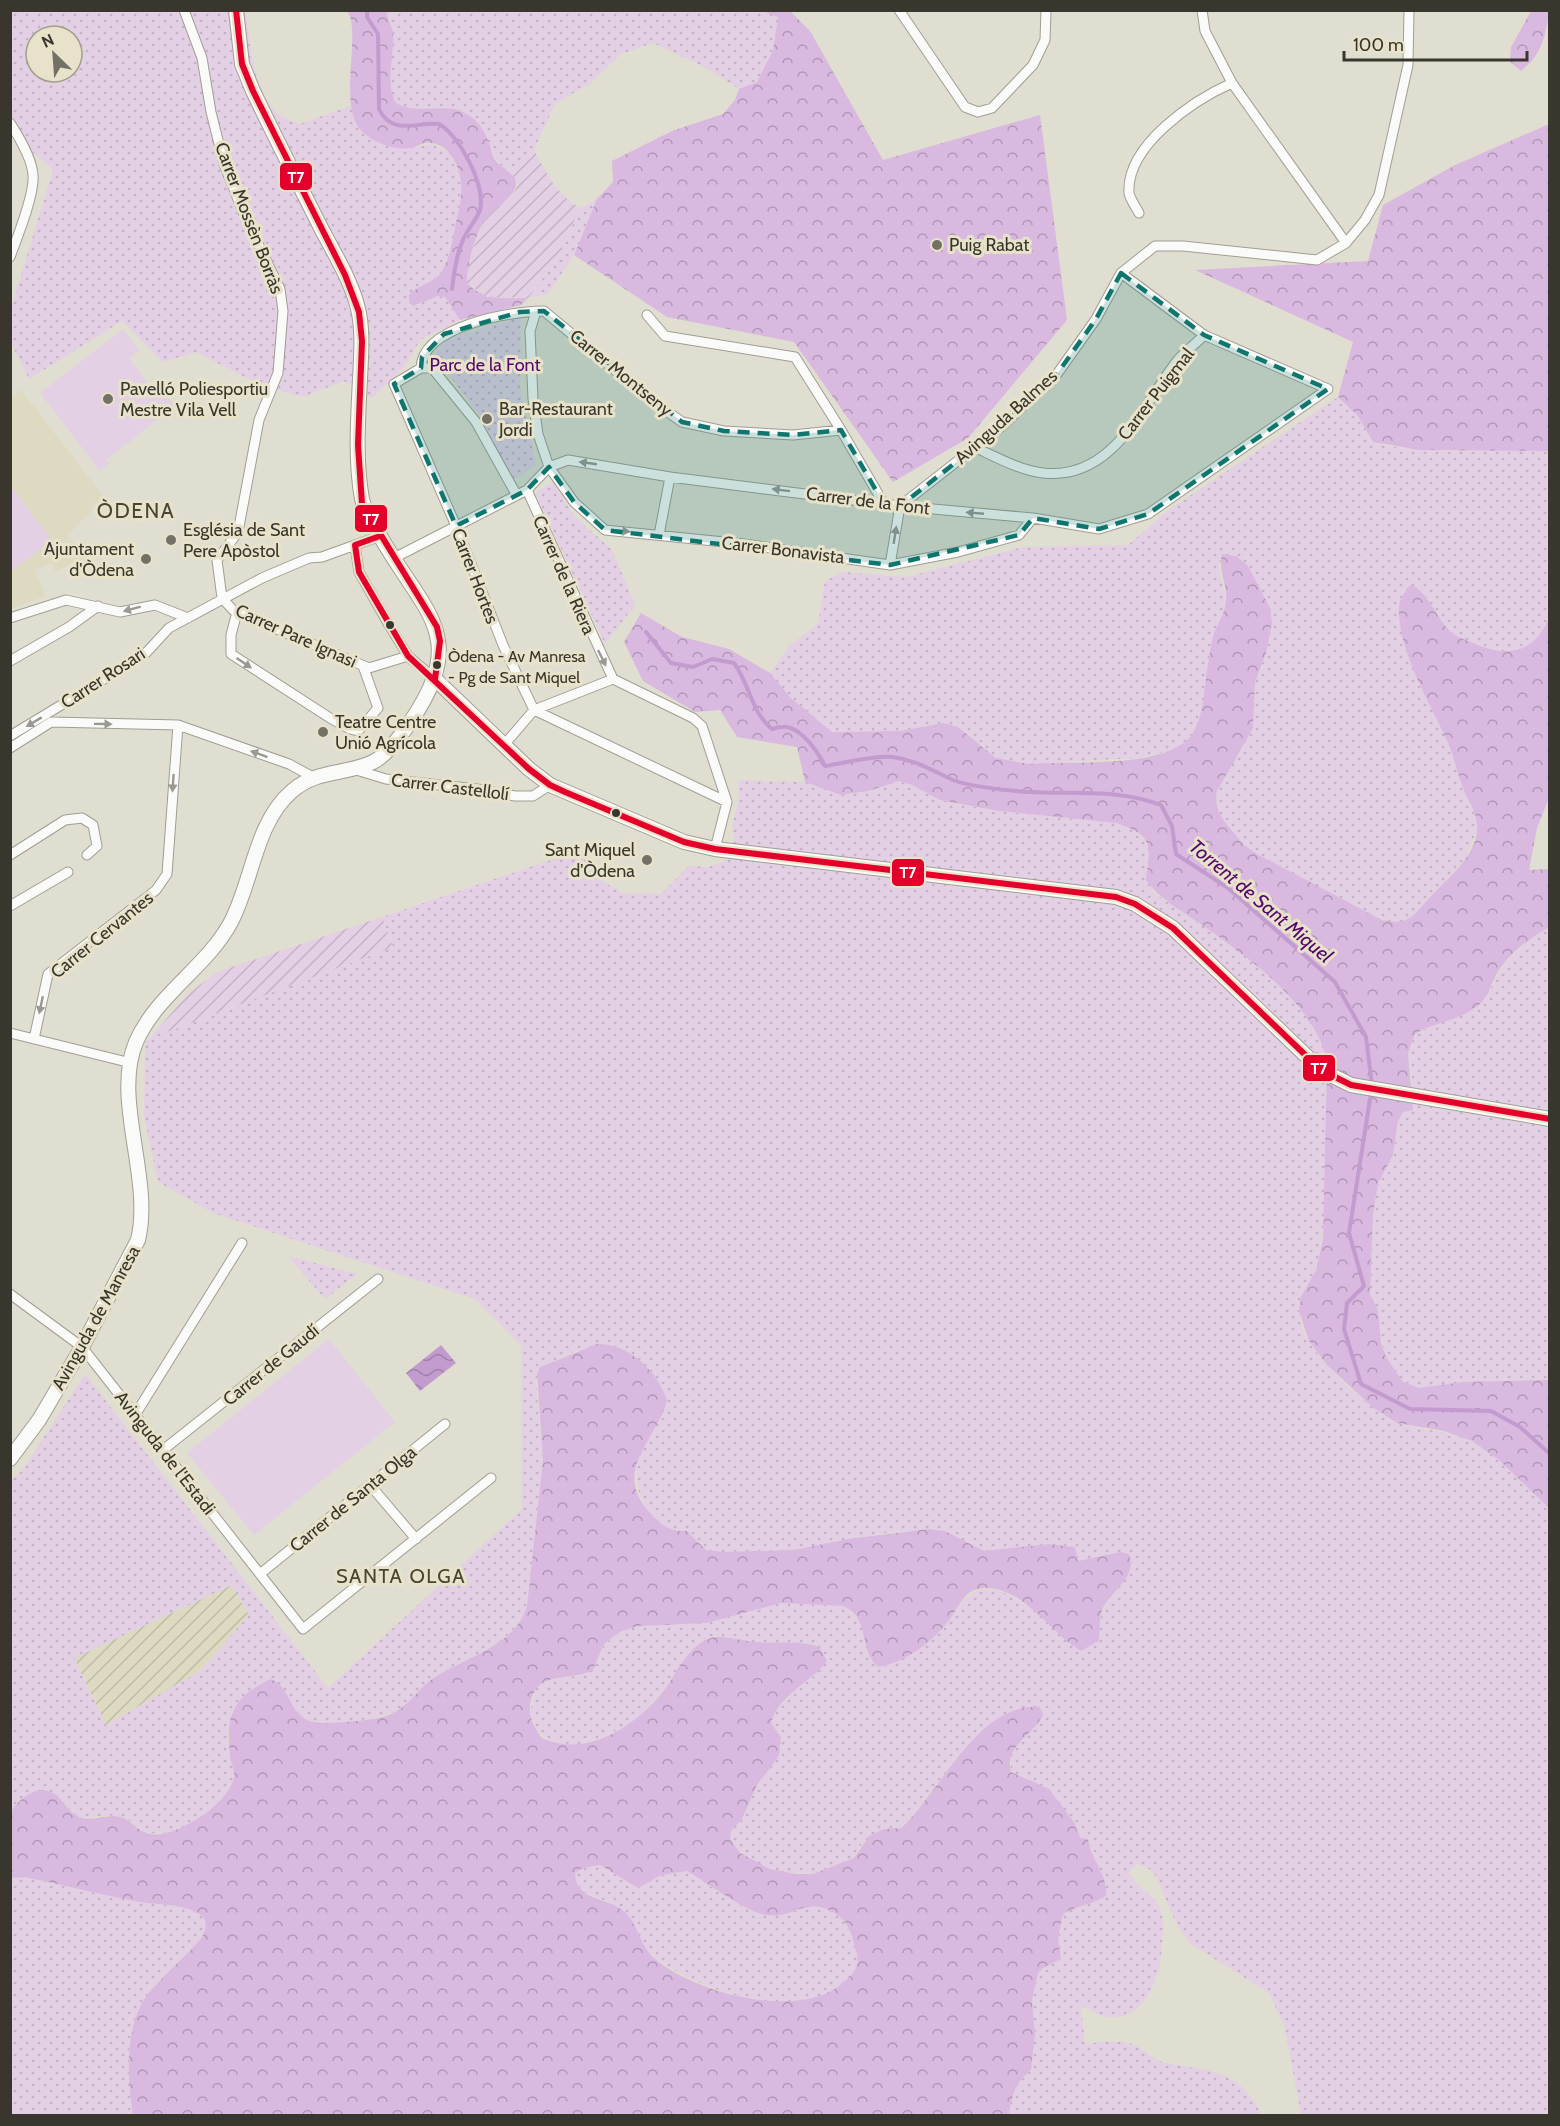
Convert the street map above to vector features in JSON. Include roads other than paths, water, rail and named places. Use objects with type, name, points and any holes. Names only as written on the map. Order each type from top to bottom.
[{"type":"street","name":"Carrer Mossèn Borràs","points":[[184,10],[202,58],[211,112],[224,164],[245,217],[280,289],[283,311],[278,373],[259,420],[248,468],[238,532],[217,560],[222,598]]},
{"type":"street","name":"Avinguda de Manresa","points":[[10,1459],[39,1420],[82,1347],[132,1254],[142,1224],[131,1115],[131,1063],[136,1043],[167,994],[229,925],[266,826],[279,804],[294,789],[313,777],[374,762],[408,726],[435,679],[440,641],[437,627],[380,536],[363,504],[357,445],[362,341],[359,312],[345,275],[253,91],[242,64],[236,10]]},
{"type":"street","points":[[899,10],[965,107],[978,112],[992,108],[1033,65],[1044,40],[1046,10]]},
{"type":"street","points":[[1202,10],[1206,31],[1232,82],[1346,243],[1365,220],[1379,195],[1408,65],[1409,10]]},
{"type":"street","points":[[1139,213],[1129,195],[1131,175],[1140,154],[1157,134],[1184,111],[1208,93],[1232,82]]},
{"type":"street","points":[[10,123],[20,138],[33,175],[26,210],[10,257]]},
{"type":"street","name":"Avinguda Balmes","points":[[900,506],[1001,427],[1056,374],[1096,319],[1121,273],[1155,246],[1182,246],[1317,260],[1346,243]]},
{"type":"street","points":[[1121,273],[1204,335]]},
{"type":"street","points":[[422,368],[422,357],[444,334],[520,312],[536,311]]},
{"type":"street","name":"Carrer Montseny","points":[[536,311],[544,311],[651,400],[682,422],[724,431],[793,435],[841,430]]},
{"type":"street","name":"Carrer Bonavista","points":[[536,311],[530,331],[533,399],[538,434],[549,467],[574,502],[605,530],[890,565],[958,552],[1019,535],[1033,518]]},
{"type":"street","points":[[647,315],[665,336],[795,357],[884,504]]},
{"type":"street","name":"Carrer de la Font","points":[[549,467],[568,460],[670,477],[900,506],[1033,518],[1099,529],[1148,513],[1328,389],[1204,335]]},
{"type":"street","name":"Carrer Puigmal","points":[[974,447],[1020,468],[1045,473],[1069,471],[1095,463],[1122,440],[1178,359],[1204,335]]},
{"type":"street","name":"Carrer Hortes","points":[[516,494],[476,422],[432,368],[422,368],[394,384],[456,526],[502,645],[534,710]]},
{"type":"street","points":[[394,558],[527,490],[549,467]]},
{"type":"street","points":[[659,535],[670,477]]},
{"type":"street","name":"Carrer de la Riera","points":[[527,490],[613,679]]},
{"type":"street","points":[[890,565],[900,506]]},
{"type":"street","name":"Carrer Rosari","points":[[10,736],[144,655],[169,628],[222,598],[309,558],[322,557],[380,536]]},
{"type":"street","points":[[355,544],[359,572],[408,656],[550,785],[684,842],[715,849],[1116,897],[1135,904],[1173,928],[1321,1070],[1336,1079],[1372,1089],[1550,1119]]},
{"type":"street","name":"Carrer Pare Ignasi","points":[[222,598],[237,612],[369,668],[408,656]]},
{"type":"street","points":[[10,618],[66,600],[120,612],[155,605],[188,618]]},
{"type":"street","points":[[10,661],[69,627],[98,606]]},
{"type":"street","points":[[237,612],[231,635],[231,654],[330,718],[358,731],[378,708],[363,666]]},
{"type":"street","points":[[504,745],[534,710],[613,679],[684,713],[702,726],[727,802],[715,849]]},
{"type":"street","points":[[534,710],[727,802]]},
{"type":"street","points":[[10,748],[51,722],[178,725],[289,764],[313,777]]},
{"type":"street","name":"Carrer Cervantes","points":[[34,1039],[48,974],[156,890],[166,874],[178,725]]},
{"type":"street","name":"Carrer Castellolí","points":[[348,768],[386,779],[477,789],[515,796],[533,796],[550,785]]},
{"type":"street","points":[[10,855],[65,820],[82,818],[93,825],[97,836],[97,846],[87,855]]},
{"type":"street","points":[[10,906],[68,872]]},
{"type":"street","points":[[10,1034],[131,1063]]},
{"type":"street","points":[[135,1415],[242,1243]]},
{"type":"street","name":"Carrer de Gaudí","points":[[164,1450],[378,1280]]},
{"type":"street","name":"Avinguda de l'Estadi","points":[[11,1295],[82,1347],[303,1629],[416,1539]]},
{"type":"street","name":"Carrer de Santa Olga","points":[[260,1574],[445,1424]]},
{"type":"street","points":[[370,1485],[416,1539],[491,1479]]},
{"type":"water","points":[[441,1345],[456,1363],[420,1391],[406,1373]]},
{"type":"waterway","name":"Torrent de Sant Miquel","points":[[367,10],[367,17],[378,34],[379,109],[384,117],[391,122],[405,126],[439,124],[447,130],[463,150],[479,188],[480,210],[460,247],[452,289]]},
{"type":"waterway","name":"Torrent de Sant Miquel","points":[[646,632],[671,663],[693,667],[712,659],[734,663],[759,715],[765,722],[772,729],[785,727],[799,732],[814,748],[825,766],[868,758],[893,757],[917,763],[953,780],[976,786],[1034,792],[1107,794],[1143,799],[1161,805],[1172,826],[1176,854],[1228,888],[1335,982],[1366,1037],[1372,1085]]},
{"type":"waterway","name":"Torrent de Sant Miquel","points":[[1371,1093],[1349,1233],[1364,1286],[1347,1303],[1344,1329],[1361,1384],[1410,1409],[1491,1411],[1520,1427],[1550,1454]]},
{"type":"place","name":"Puig Rabat","points":[[937,245]]},
{"type":"place","name":"Pavelló Poliesportiu Mestre Vila Vell","points":[[108,399]]},
{"type":"place","name":"Bar-Restaurant Jordi","points":[[487,419]]},
{"type":"place","name":"Església de Sant Pere Apòstol","points":[[171,540]]},
{"type":"place","name":"Ajuntament d'Òdena","points":[[146,559]]},
{"type":"place","name":"Òdena - Av Manresa - Pg de Sant Miquel","points":[[437,665]]},
{"type":"place","name":"Teatre Centre Unió Agrícola","points":[[323,732]]},
{"type":"place","name":"Sant Miquel d'Òdena","points":[[647,860]]},
{"type":"district","name":"ÒDENA","points":[[136,511]]},
{"type":"district","name":"SANTA OLGA","points":[[401,1576]]},
{"type":"park label","name":"Parc de la Font","points":[[485,365]]}]
